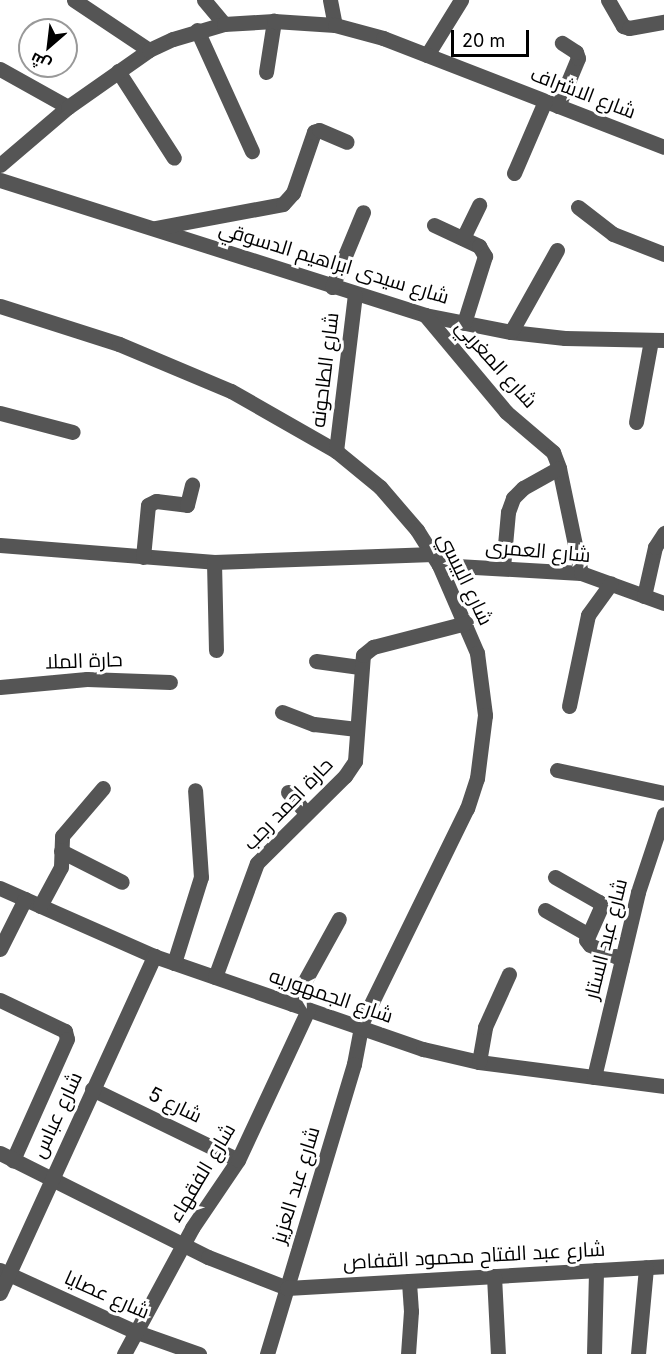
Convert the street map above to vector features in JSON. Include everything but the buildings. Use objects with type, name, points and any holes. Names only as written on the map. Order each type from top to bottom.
[{"type":"street","points":[[74,0],[149,50]]},
{"type":"street","points":[[204,0],[224,24]]},
{"type":"street","points":[[330,0],[335,25]]},
{"type":"street","points":[[427,55],[461,0]]},
{"type":"street","points":[[608,0],[623,26],[629,28],[664,22]]},
{"type":"street","points":[[266,72],[274,21]]},
{"type":"street","name":"شارع الاشراف","points":[[0,165],[68,107],[149,50],[197,30],[224,24],[274,21],[335,25],[383,38],[664,147]]},
{"type":"street","points":[[197,30],[252,151]]},
{"type":"street","points":[[514,173],[578,58],[573,50],[562,43]]},
{"type":"street","points":[[0,69],[68,107]]},
{"type":"street","points":[[118,71],[174,158]]},
{"type":"street","points":[[154,228],[283,204],[293,193],[314,132],[319,130],[347,142]]},
{"type":"street","name":"شارع سيدى ابراهيم الدسوقي","points":[[0,180],[355,295],[425,315],[511,332],[565,338],[657,340]]},
{"type":"street","points":[[463,238],[479,206]]},
{"type":"street","points":[[578,207],[614,234],[634,244],[664,254]]},
{"type":"street","points":[[332,286],[363,212]]},
{"type":"street","points":[[434,225],[479,246],[485,256],[464,324]]},
{"type":"street","points":[[511,332],[557,250]]},
{"type":"street","name":"شارع الطاحونه","points":[[336,451],[355,295]]},
{"type":"street","name":"شارع البيسي","points":[[0,306],[119,344],[221,387],[284,419],[336,451],[387,494],[436,559],[466,623],[477,653],[484,705],[483,747],[477,778],[467,808],[367,1009],[361,1028]]},
{"type":"street","name":"شارع المغربي","points":[[425,315],[506,412],[548,445],[559,468],[581,573]]},
{"type":"street","points":[[636,422],[657,340]]},
{"type":"street","points":[[0,413],[73,432]]},
{"type":"street","points":[[503,567],[508,512],[513,498],[523,488],[559,468]]},
{"type":"street","points":[[143,557],[148,505],[156,501],[187,505],[192,485]]},
{"type":"street","points":[[644,596],[655,547],[664,533]]},
{"type":"street","name":"شارع العمرى","points":[[0,545],[214,562],[436,559],[581,573],[664,603]]},
{"type":"street","points":[[214,562],[216,650]]},
{"type":"street","points":[[569,706],[588,615],[611,583]]},
{"type":"street","points":[[316,661],[360,667],[363,655],[373,647],[466,623]]},
{"type":"street","name":"حارة احمد رجب","points":[[215,977],[257,864],[351,769],[357,753],[360,667]]},
{"type":"street","name":"حارة الملا","points":[[0,687],[87,679],[170,682]]},
{"type":"street","points":[[282,712],[314,724],[357,729]]},
{"type":"street","points":[[557,770],[664,793]]},
{"type":"street","points":[[40,906],[61,867],[62,836],[103,788]]},
{"type":"street","points":[[174,963],[201,877],[195,790]]},
{"type":"street","points":[[288,792],[306,813]]},
{"type":"street","name":"شارع عبد الستار","points":[[594,1077],[645,868],[664,813]]},
{"type":"street","points":[[61,851],[122,882]]},
{"type":"street","points":[[555,877],[600,904],[586,940],[590,945],[622,959]]},
{"type":"street","name":"شارع الجمهوريه","points":[[0,888],[154,956],[423,1049],[479,1062],[664,1086]]},
{"type":"street","points":[[0,949],[25,899]]},
{"type":"street","points":[[545,910],[587,934]]},
{"type":"street","points":[[292,1004],[339,919]]},
{"type":"street","name":"شارع عباس","points":[[0,1293],[4,1272],[51,1179],[154,956]]},
{"type":"street","points":[[479,1062],[485,1027],[509,974]]},
{"type":"street","points":[[0,1000],[61,1029],[67,1035],[66,1042],[7,1157],[234,1269],[287,1288]]},
{"type":"street","name":"شارع الفقهاء","points":[[124,1354],[134,1331],[146,1318],[183,1245],[238,1160],[308,1010]]},
{"type":"street","name":"شارع عبد العزيز","points":[[267,1354],[357,1056],[361,1028]]},
{"type":"street","name":"شارع 5","points":[[92,1089],[238,1160]]},
{"type":"street","name":"شارع عبد الفتاح محمود القفاص","points":[[287,1288],[664,1266]]},
{"type":"street","points":[[638,1354],[646,1267]]},
{"type":"street","points":[[594,1354],[596,1270]]},
{"type":"street","name":"شارع عصايا","points":[[4,1272],[134,1331],[199,1354]]},
{"type":"street","points":[[494,1276],[498,1354]]},
{"type":"street","points":[[408,1354],[411,1311],[409,1281]]}]
